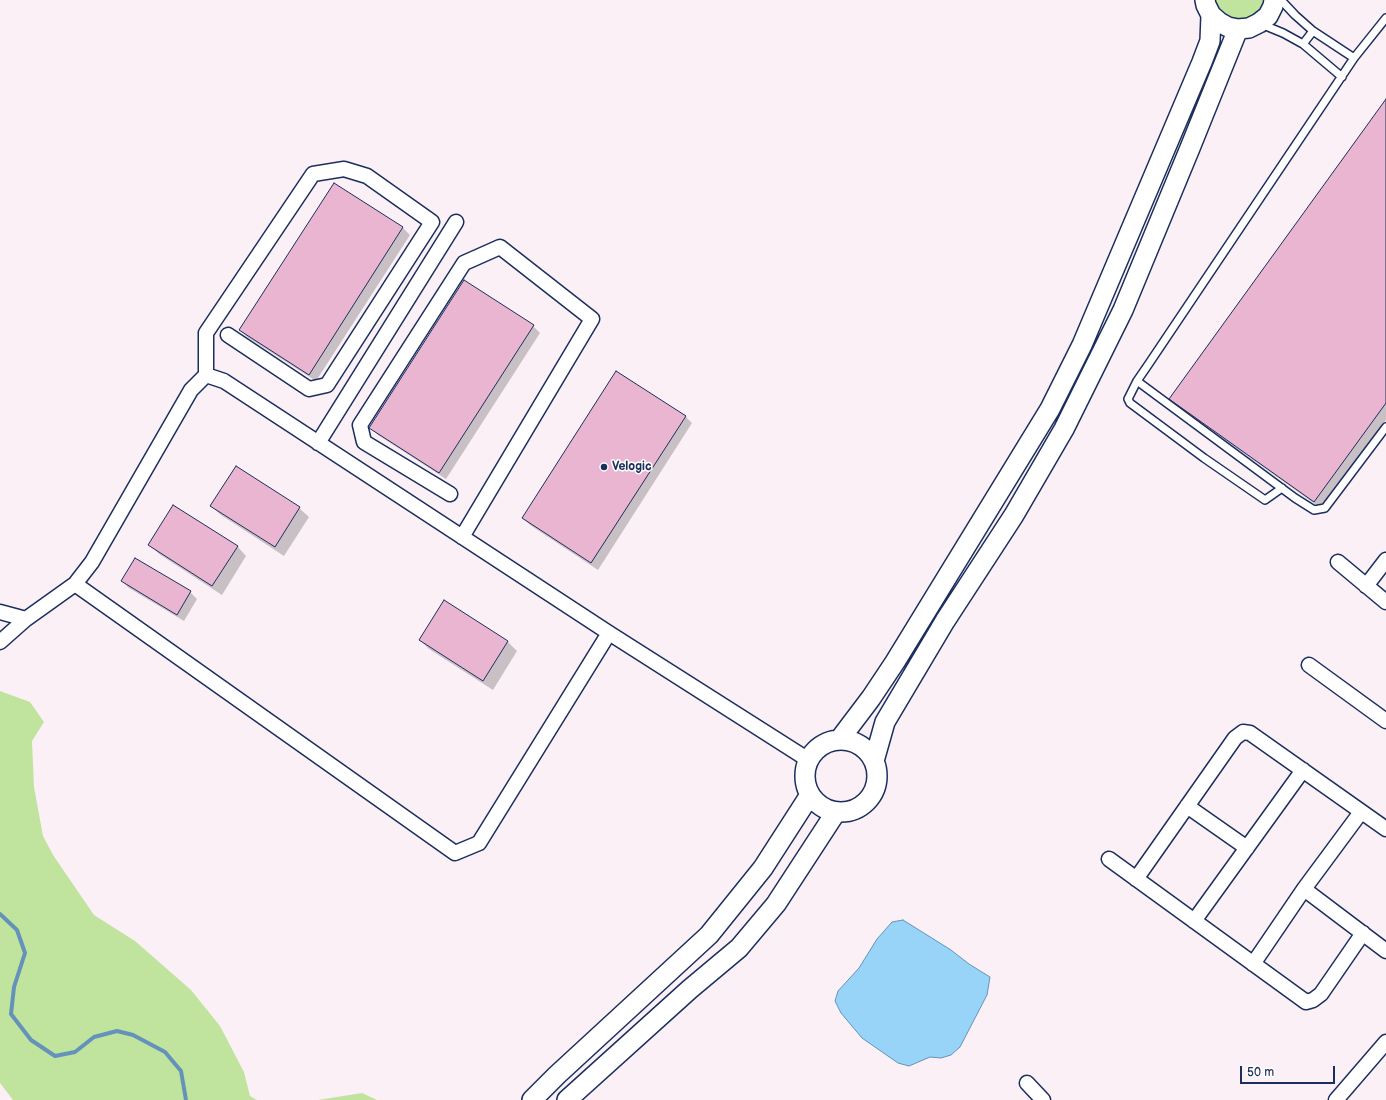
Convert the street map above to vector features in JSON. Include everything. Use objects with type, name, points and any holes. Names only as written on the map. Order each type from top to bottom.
[{"type":"street","points":[[1208,7],[1218,22],[1228,27],[1238,29],[1249,28],[1260,23],[1268,16],[1274,0]]},
{"type":"street","points":[[840,739],[871,698],[895,662],[1050,409],[1082,345],[1202,62],[1210,41],[1208,7]]},
{"type":"street","points":[[874,762],[885,722],[945,621],[1014,514],[1068,422],[1123,310],[1238,29]]},
{"type":"street","points":[[0,642],[26,619],[75,584],[92,562],[191,390],[206,375],[206,333],[313,174],[344,169],[367,176],[432,222],[327,385],[309,389],[228,335]]},
{"type":"street","points":[[318,443],[456,222]]},
{"type":"street","points":[[450,494],[364,442],[360,425],[464,263],[500,247],[592,318],[462,537]]},
{"type":"street","points":[[206,375],[224,381],[609,633],[807,759]]},
{"type":"street","points":[[1366,586],[1386,560]]},
{"type":"street","points":[[1338,562],[1386,602]]},
{"type":"street","points":[[75,584],[455,853],[479,843],[609,633]]},
{"type":"street","points":[[0,612],[26,619]]},
{"type":"street","points":[[1309,665],[1386,721]]},
{"type":"street","points":[[1136,879],[1235,738],[1243,732],[1250,733],[1386,829]]},
{"type":"street","points":[[840,739],[850,740],[860,745],[869,752],[877,772],[877,783],[873,793],[866,802],[847,812],[836,812],[826,809],[817,803],[810,795],[806,786],[804,776],[807,759],[818,747],[828,741],[840,739]]},
{"type":"street","points":[[1194,921],[1303,770]]},
{"type":"street","points":[[532,1100],[562,1070],[709,935],[763,868],[810,795]]},
{"type":"street","points":[[1187,806],[1246,848]]},
{"type":"street","points":[[567,1100],[690,989],[739,948],[776,904],[836,812]]},
{"type":"street","points":[[1253,964],[1304,889],[1361,812]]},
{"type":"street","points":[[1109,860],[1306,1002],[1313,1000],[1321,994],[1363,933]]},
{"type":"street","points":[[1304,889],[1386,951]]},
{"type":"street","points":[[1336,1100],[1386,1042]]},
{"type":"street","points":[[1027,1083],[1042,1100]]},
{"type":"lane","points":[[1281,0],[1313,31],[1354,58]]},
{"type":"lane","points":[[1282,488],[1265,500],[1198,454],[1130,403],[1128,399],[1137,382],[1354,58],[1386,18]]},
{"type":"lane","points":[[1260,23],[1303,44],[1342,77]]},
{"type":"lane","points":[[1303,44],[1313,31]]},
{"type":"lane","points":[[1137,382],[1314,510],[1325,508],[1386,427]]},
{"type":"green space","points":[[1213,0],[1267,0],[1255,17],[1238,21],[1223,16]]},
{"type":"green space","points":[[0,691],[30,702],[44,722],[32,741],[34,787],[43,836],[53,855],[94,915],[135,941],[191,990],[220,1026],[244,1072],[250,1096],[257,1100],[13,1100],[0,1083]]},
{"type":"green space","points":[[362,1093],[377,1100],[318,1100]]},
{"type":"water","points":[[903,920],[951,950],[969,964],[990,977],[987,995],[960,1047],[951,1055],[941,1058],[930,1057],[909,1066],[898,1063],[862,1038],[841,1013],[835,1001],[838,991],[859,968],[877,939],[892,922]]},
{"type":"building","points":[[1386,99],[1386,403],[1314,502],[1169,399]]},
{"type":"building","points":[[334,183],[403,227],[309,375],[239,330]]},
{"type":"building","points":[[464,280],[534,325],[439,473],[369,428]]},
{"type":"building","name":"Velogic","points":[[616,371],[686,416],[591,563],[522,518]]},
{"type":"building","points":[[236,466],[300,507],[275,547],[210,506]]},
{"type":"building","points":[[173,505],[238,546],[212,586],[148,545]]},
{"type":"building","points":[[135,558],[191,591],[177,615],[121,581]]},
{"type":"building","points":[[444,600],[508,641],[483,681],[419,640]]},
{"type":"waterway","points":[[0,914],[17,930],[25,953],[14,987],[11,1014],[31,1040],[55,1056],[75,1052],[94,1037],[117,1031],[133,1035],[165,1052],[181,1071],[186,1100]]},
{"type":"place","name":"Velogic","points":[[604,467]]}]
